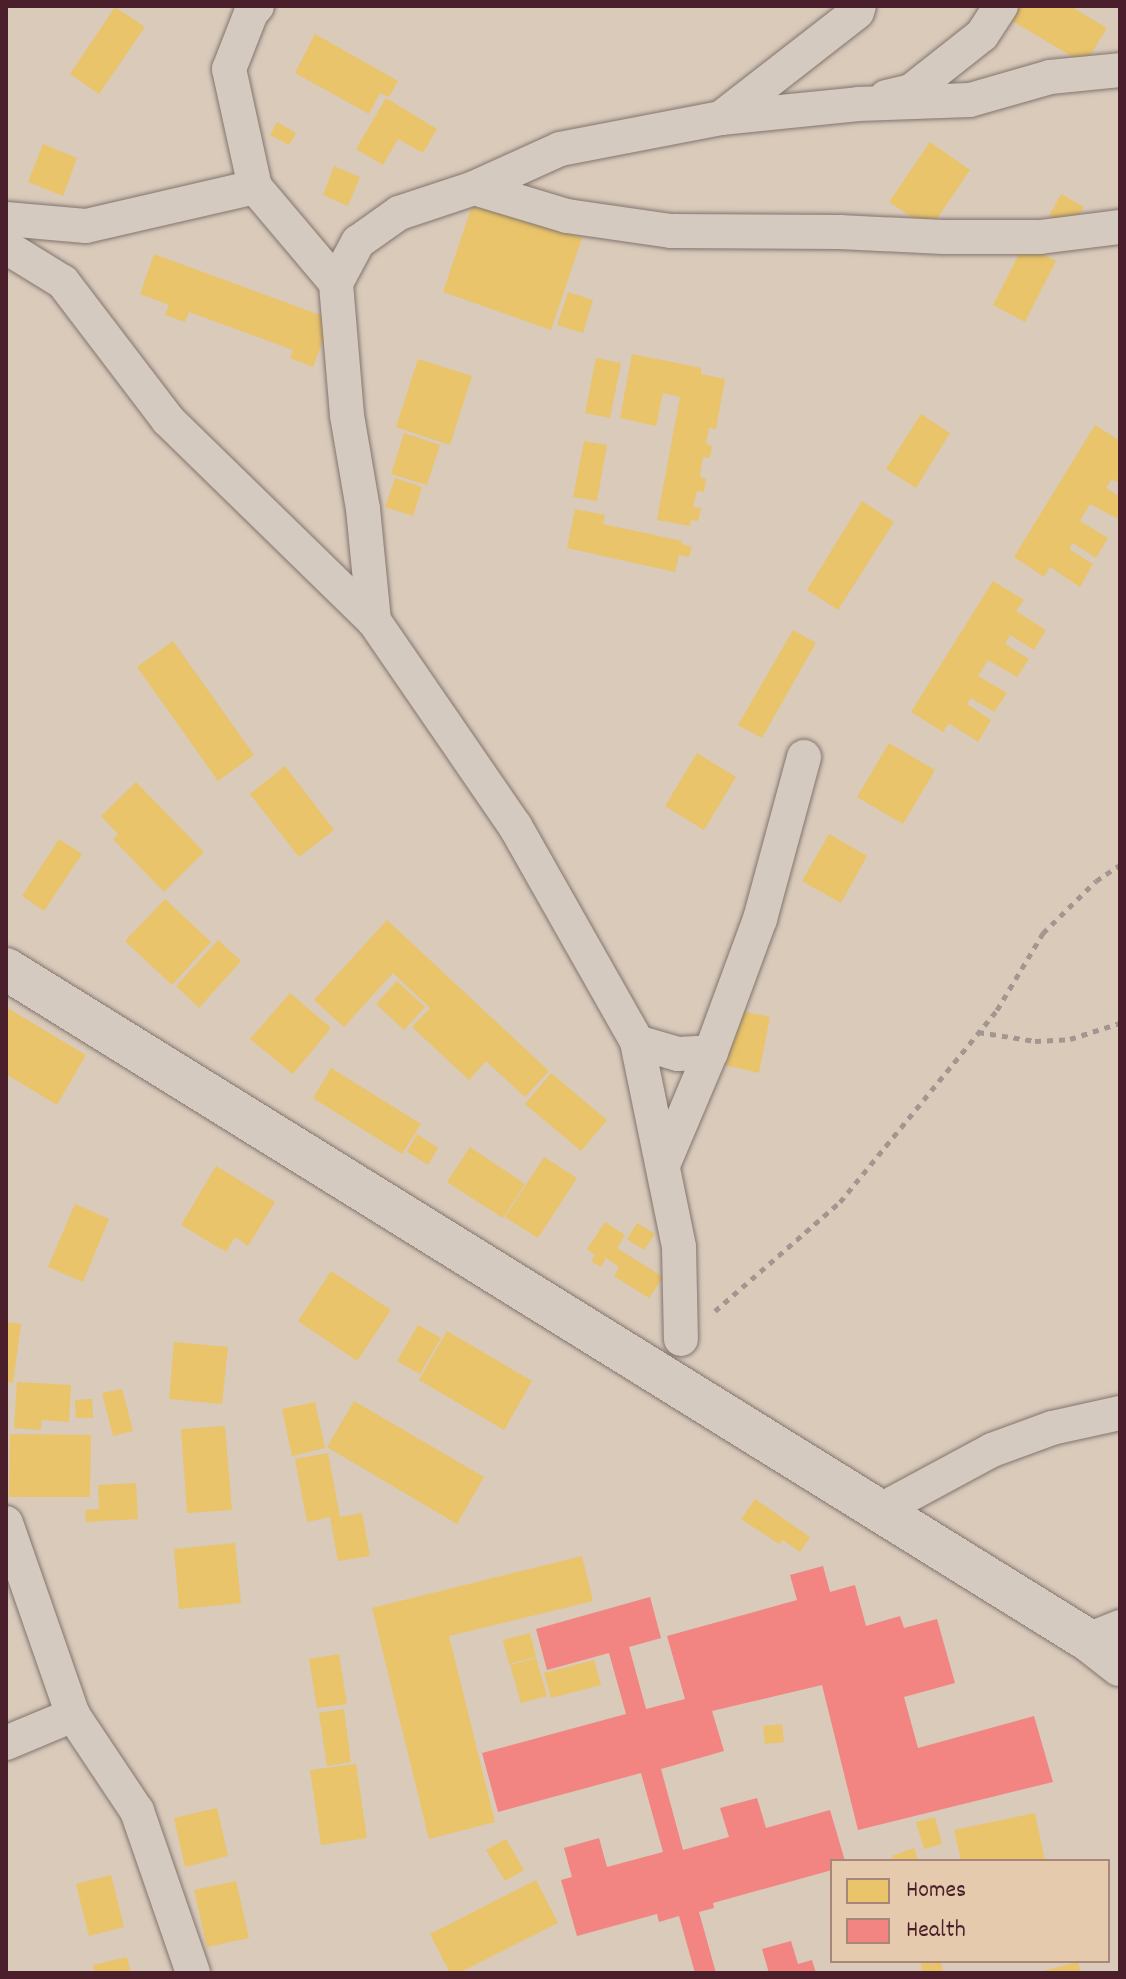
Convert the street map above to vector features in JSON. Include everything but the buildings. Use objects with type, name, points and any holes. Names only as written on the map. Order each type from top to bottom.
[{"type":"street","points":[[257,6],[251,13],[229,69],[255,187],[336,283]]},
{"type":"street","points":[[721,118],[857,12],[859,6]]},
{"type":"street","points":[[858,104],[911,91],[982,35],[1001,6]]},
{"type":"street","points":[[374,621],[363,509],[347,415],[336,283],[358,242],[399,213],[474,188],[560,149],[721,118],[858,104],[970,100],[1050,77],[1120,70]]},
{"type":"street","points":[[6,219],[86,226],[255,187]]},
{"type":"street","points":[[474,188],[567,216],[671,231],[1040,237],[1120,227]]},
{"type":"street","points":[[6,247],[63,282],[168,420],[374,621],[515,826],[637,1042],[679,1247],[681,1339]]},
{"type":"street","points":[[664,1163],[711,1052],[760,919],[804,757]]},
{"type":"street","points":[[6,969],[877,1512],[1109,1644]]},
{"type":"street","points":[[637,1042],[678,1054],[711,1052]]},
{"type":"street","points":[[877,1512],[992,1450],[1052,1428],[1120,1413]]},
{"type":"street","points":[[6,1523],[73,1715],[137,1811],[193,1973]]},
{"type":"street","points":[[6,1743],[73,1715]]},
{"type":"path","points":[[681,1339],[840,1202],[997,1010],[1043,933],[1096,881],[1120,865]]},
{"type":"path","points":[[978,1032],[1035,1041],[1058,1039],[1120,1023]]}]
